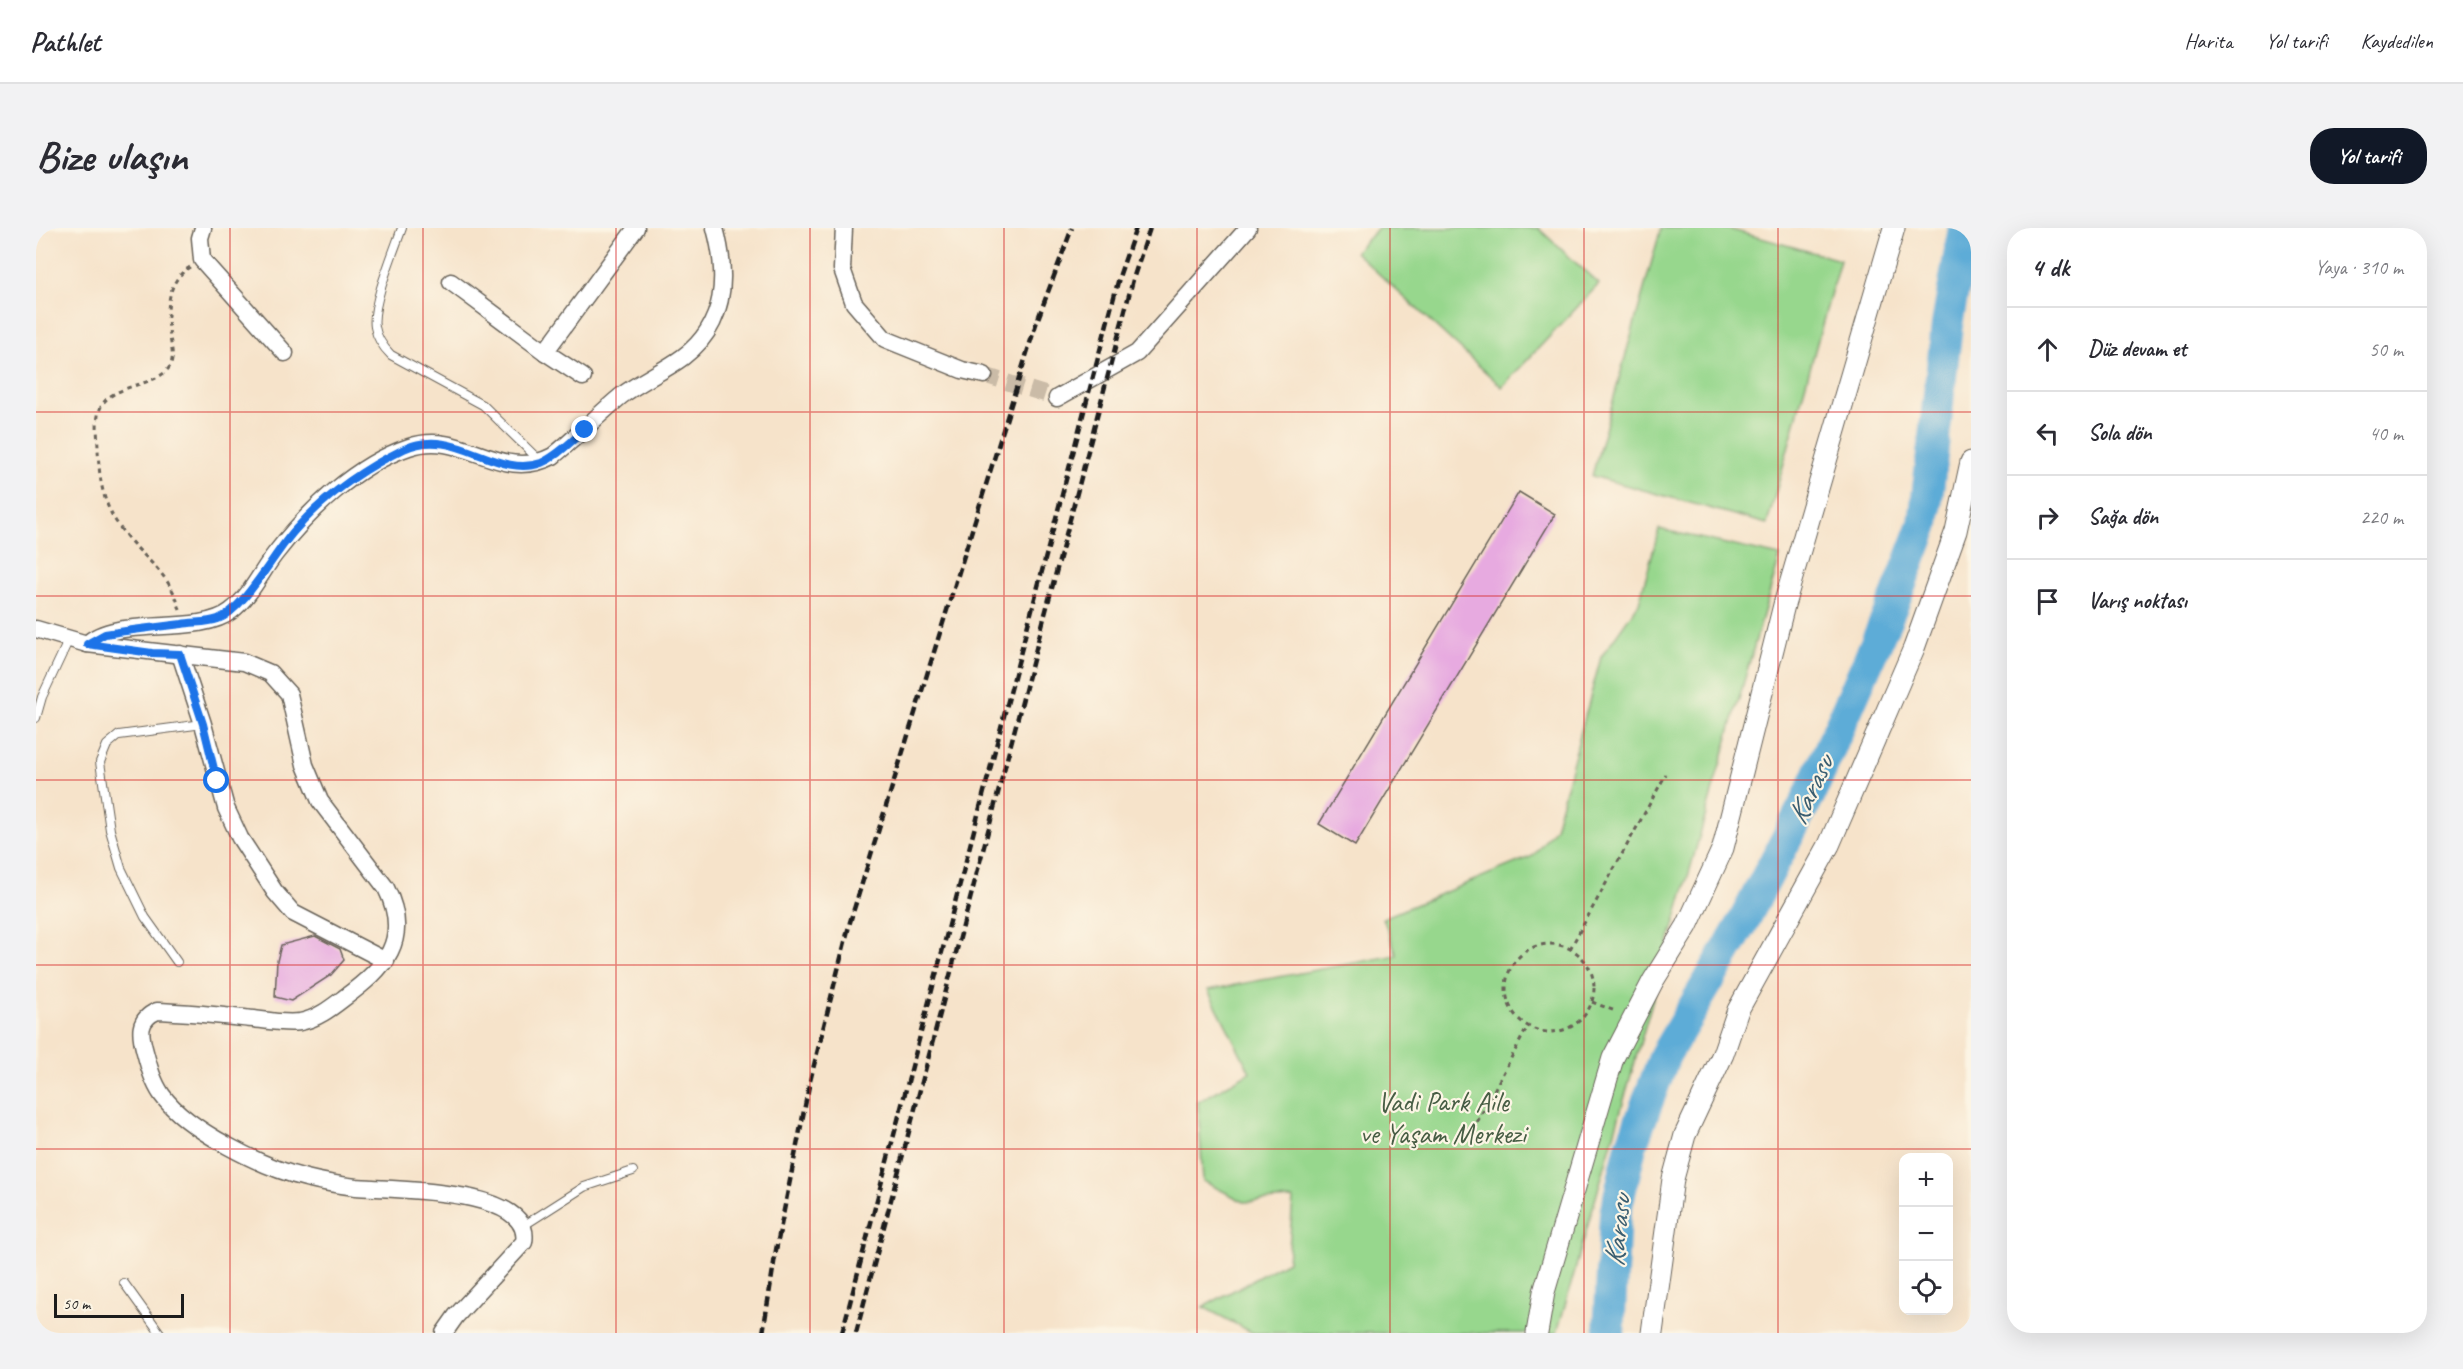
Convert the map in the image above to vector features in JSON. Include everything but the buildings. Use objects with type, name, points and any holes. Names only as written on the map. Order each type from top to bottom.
[{"type":"street","points":[[203,228],[200,238],[202,260],[285,353]]},
{"type":"street","points":[[544,352],[636,228]]},
{"type":"street","points":[[87,644],[105,634],[218,619],[231,612],[241,602],[275,553],[313,511],[361,472],[408,447],[449,444],[508,464],[530,465],[553,456],[621,396],[684,357],[707,331],[717,312],[724,274],[715,228]]},
{"type":"street","points":[[844,228],[842,269],[854,303],[885,339],[962,370],[984,375]]},
{"type":"street","points":[[1058,398],[1137,353],[1248,228]]},
{"type":"street","points":[[1537,1333],[1544,1292],[1613,1058],[1687,926],[1723,848],[1784,605],[1894,228]]},
{"type":"street","points":[[451,282],[544,352],[583,377]]},
{"type":"street","points":[[1652,1333],[1673,1179],[1685,1135],[1723,1054],[1738,1010],[1829,845],[1914,648],[1956,531],[1971,462]]},
{"type":"street","points":[[36,629],[87,644],[152,653],[180,654],[258,666],[280,682],[289,694],[311,785],[320,801],[386,888],[393,902],[397,931],[386,961],[358,988],[327,1011],[303,1021],[289,1023],[157,1011],[149,1015],[140,1030],[153,1080],[177,1112],[252,1159],[278,1170],[331,1184],[465,1196],[505,1212],[523,1227],[524,1242],[519,1249],[456,1316],[444,1333]]},
{"type":"street","points":[[180,654],[203,724],[226,808],[240,838],[274,891],[293,913],[386,961]]},
{"type":"lane","points":[[402,228],[375,311],[375,329],[381,344],[392,355],[483,405],[541,462]]},
{"type":"lane","points":[[36,718],[42,697],[69,639]]},
{"type":"lane","points":[[177,962],[145,917],[122,868],[110,830],[100,762],[107,745],[119,735],[203,724]]},
{"type":"lane","points":[[523,1227],[584,1187],[633,1171]]},
{"type":"lane","points":[[124,1283],[160,1333]]},
{"type":"path","points":[[184,624],[172,586],[163,572],[118,525],[108,506],[99,471],[98,419],[100,408],[112,395],[167,370],[173,357],[168,327],[172,287],[182,272],[202,260]]},
{"type":"path","points":[[1570,949],[1666,774]]},
{"type":"path","points":[[1541,945],[1555,945],[1570,949],[1590,968],[1594,982],[1592,1002],[1580,1022],[1567,1029],[1553,1032],[1538,1031],[1528,1026],[1515,1014],[1508,1001],[1506,987],[1509,973],[1516,960],[1527,951],[1541,945]]},
{"type":"path","points":[[1592,1002],[1634,1019]]},
{"type":"path","points":[[1473,1130],[1528,1026]]},
{"type":"green space","points":[[1378,228],[1538,228],[1599,284],[1502,387],[1355,252]]},
{"type":"green space","points":[[1661,228],[1725,228],[1840,260],[1767,524],[1592,476]]},
{"type":"green space","name":"Vadi Park Aile ve Yaşam Merkezi","points":[[1659,529],[1780,556],[1557,1333],[1253,1333],[1203,1307],[1288,1261],[1293,1199],[1244,1202],[1203,1181],[1198,1102],[1250,1072],[1208,990],[1397,955],[1383,918],[1533,856],[1555,828],[1601,657],[1639,603]]},
{"type":"waterway","name":"Karasu","points":[[1609,1333],[1615,1214],[1631,1146],[1665,1055],[1741,926],[1810,794],[1896,597],[1924,524],[1947,325],[1964,228]]},
{"type":"tunnel","points":[[984,375],[1057,398]]},
{"type":"railway","points":[[763,1333],[776,1250],[810,1081],[850,922],[1036,324],[1072,228]]},
{"type":"railway","points":[[842,1333],[1120,274],[1136,228]]},
{"type":"railway","points":[[856,1333],[1134,276],[1150,228]]},
{"type":"route","points":[[217,781],[203,724],[180,654],[152,653],[87,644],[92,639],[128,630],[205,622],[218,619],[231,612],[241,602],[275,553],[313,511],[361,472],[408,447],[421,444],[449,444],[508,464],[530,465],[553,456],[585,430]]}]
